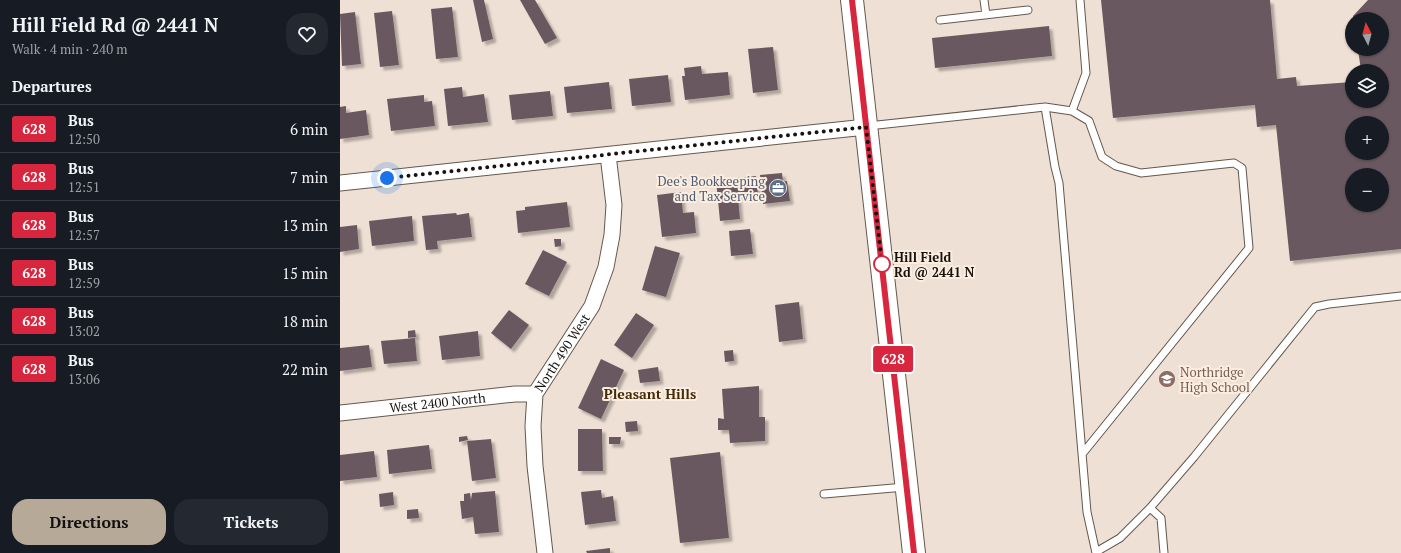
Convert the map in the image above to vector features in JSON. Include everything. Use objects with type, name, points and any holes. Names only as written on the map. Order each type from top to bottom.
[{"type":"main road","points":[[852,0],[908,487],[914,553]]},
{"type":"street","points":[[340,183],[866,127]]},
{"type":"street","name":"North 490 West","points":[[545,553],[535,466],[533,426],[535,394],[592,306],[606,267],[612,235],[614,205],[608,155]]},
{"type":"street","name":"West 2400 North","points":[[340,413],[515,394],[535,394]]},
{"type":"lane","points":[[984,0],[986,15]]},
{"type":"lane","points":[[1072,111],[1086,73],[1080,0]]},
{"type":"lane","points":[[940,20],[1028,10]]},
{"type":"lane","points":[[1045,107],[1059,183],[1088,512],[1096,553],[1120,538],[1150,508],[1194,457],[1316,308],[1329,304],[1401,296]]},
{"type":"lane","points":[[866,127],[1045,107],[1072,111],[1089,121],[1102,157],[1116,166],[1141,173],[1234,163],[1242,168],[1249,248],[1083,453]]},
{"type":"lane","points":[[824,494],[908,487]]},
{"type":"lane","points":[[1150,508],[1161,518],[1164,553]]},
{"type":"building","points":[[473,0],[484,0],[493,39],[482,42]]},
{"type":"building","points":[[520,0],[535,0],[557,38],[545,44]]},
{"type":"building","points":[[1101,0],[1270,0],[1277,79],[1296,77],[1297,86],[1345,83],[1345,108],[1389,108],[1389,64],[1360,64],[1359,56],[1389,56],[1389,12],[1357,12],[1368,0],[1401,0],[1401,249],[1290,261],[1276,125],[1257,127],[1255,105],[1113,118]]},
{"type":"building","points":[[452,7],[458,57],[436,59],[431,9]]},
{"type":"building","points":[[392,11],[399,65],[380,67],[374,13]]},
{"type":"building","points":[[355,12],[361,64],[342,66],[340,14]]},
{"type":"building","points":[[1049,26],[1052,56],[935,68],[932,38]]},
{"type":"building","points":[[773,47],[778,90],[753,93],[748,49]]},
{"type":"building","points":[[701,66],[702,74],[728,72],[730,95],[685,100],[682,76],[685,76],[684,68]]},
{"type":"building","points":[[668,75],[671,102],[632,106],[629,79]]},
{"type":"building","points":[[609,82],[612,109],[567,113],[564,87]]},
{"type":"building","points":[[462,87],[463,97],[484,94],[488,122],[448,126],[444,89]]},
{"type":"building","points":[[550,91],[553,116],[512,120],[509,95]]},
{"type":"building","points":[[424,95],[424,102],[432,101],[435,126],[391,131],[387,99]]},
{"type":"building","points":[[346,106],[346,113],[366,110],[369,135],[340,139],[340,107]]},
{"type":"building","points":[[782,173],[783,182],[787,181],[790,201],[763,204],[760,175]]},
{"type":"building","points":[[756,176],[758,195],[738,197],[740,219],[720,221],[716,180]]},
{"type":"building","points":[[681,192],[683,213],[694,212],[696,233],[662,237],[657,195]]},
{"type":"building","points":[[567,202],[570,227],[518,233],[516,211],[525,210],[525,207]]},
{"type":"building","points":[[456,213],[457,215],[469,213],[472,237],[437,241],[438,249],[426,250],[422,216]]},
{"type":"building","points":[[412,216],[414,241],[372,246],[369,221]]},
{"type":"building","points":[[357,225],[359,249],[340,252],[340,227]]},
{"type":"building","points":[[750,229],[753,254],[731,256],[729,231]]},
{"type":"building","points":[[554,239],[561,239],[561,246],[555,247]]},
{"type":"building","points":[[655,246],[680,253],[666,297],[642,290]]},
{"type":"building","points":[[543,250],[567,262],[549,296],[525,284]]},
{"type":"building","points":[[799,302],[803,339],[779,342],[775,305]]},
{"type":"building","points":[[509,310],[529,325],[511,349],[491,333]]},
{"type":"building","points":[[636,313],[654,325],[632,358],[614,345]]},
{"type":"building","points":[[415,330],[416,337],[408,338],[408,331]]},
{"type":"building","points":[[478,331],[480,356],[442,360],[439,336]]},
{"type":"building","points":[[415,338],[417,361],[384,364],[381,341]]},
{"type":"building","points":[[369,345],[372,367],[340,371],[340,348]]},
{"type":"building","points":[[733,350],[734,361],[725,362],[724,351]]},
{"type":"building","points":[[601,359],[624,370],[601,419],[578,408]]},
{"type":"building","points":[[658,367],[660,381],[640,383],[638,370]]},
{"type":"building","points":[[759,386],[759,417],[765,417],[765,441],[730,443],[729,430],[718,430],[718,418],[724,419],[722,389]]},
{"type":"building","points":[[637,421],[638,431],[626,432],[625,422]]},
{"type":"building","points":[[578,429],[602,429],[603,471],[578,471]]},
{"type":"building","points":[[467,436],[468,440],[459,442],[459,437]]},
{"type":"building","points":[[609,437],[621,437],[620,444],[609,444]]},
{"type":"building","points":[[491,439],[496,478],[472,481],[467,441]]},
{"type":"building","points":[[429,445],[432,469],[389,474],[387,450]]},
{"type":"building","points":[[374,451],[377,477],[340,481],[340,455]]},
{"type":"building","points":[[720,452],[729,538],[680,543],[670,458]]},
{"type":"building","points":[[601,490],[602,498],[613,496],[616,521],[585,525],[581,492]]},
{"type":"building","points":[[495,491],[499,532],[475,534],[473,517],[462,519],[460,501],[464,501],[464,494],[470,493],[471,500],[472,493]]},
{"type":"building","points":[[393,492],[394,505],[380,507],[379,494]]},
{"type":"building","points":[[418,509],[419,518],[407,519],[407,510]]},
{"type":"building","points":[[610,548],[610,553],[587,553],[586,551]]},
{"type":"bus line","name":"628","points":[[852,0],[862,102],[908,487],[914,553]]},
{"type":"place","name":"Dee's Bookkeeping and Tax Service","points":[[778,188]]},
{"type":"place","name":"Hill Field Rd @ 2441 N","points":[[882,264]]},
{"type":"place","name":"Northridge High School","points":[[1167,379]]},
{"type":"district","name":"Pleasant Hills","points":[[650,393]]},
{"type":"route","points":[[387,178],[866,127],[882,264]]}]
